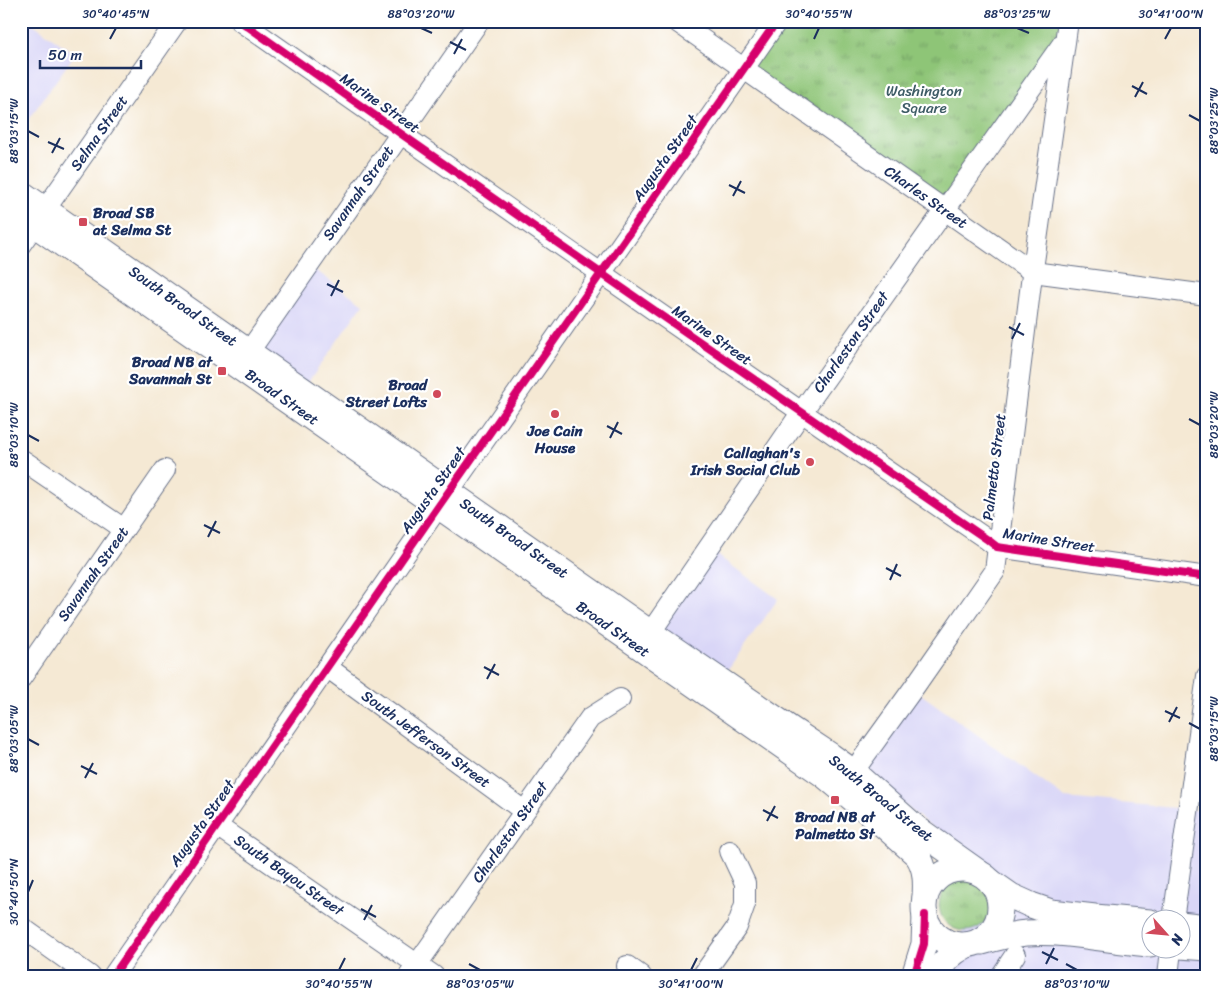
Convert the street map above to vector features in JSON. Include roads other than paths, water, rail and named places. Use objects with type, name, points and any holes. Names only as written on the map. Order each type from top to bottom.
[{"type":"main road","points":[[21,193],[31,223]]},
{"type":"main road","name":"Broad Street","points":[[31,223],[243,359],[644,639],[824,775],[906,844],[917,855],[923,867],[926,885],[924,944],[914,976]]},
{"type":"main road","name":"South Broad Street","points":[[644,639],[831,756],[853,772],[916,828],[1011,896],[1051,912],[1140,921]]},
{"type":"main road","points":[[962,868],[985,877],[996,888],[1000,904],[998,920],[994,927],[973,944],[956,945],[939,937],[932,931],[928,923],[925,906],[928,888],[934,881],[947,872],[962,868]]},
{"type":"main road","points":[[1190,925],[1207,927]]},
{"type":"main road","points":[[935,976],[942,963],[957,950],[1002,936],[1037,932],[1061,933],[1140,943]]},
{"type":"main road","points":[[1190,947],[1207,948]]},
{"type":"street","name":"Selma Street","points":[[31,223],[177,21]]},
{"type":"street","name":"Marine Street","points":[[240,21],[600,274],[997,547],[1207,577]]},
{"type":"street","name":"Savannah Street","points":[[243,359],[479,21]]},
{"type":"street","name":"Charles Street","points":[[676,21],[1033,272],[1207,294]]},
{"type":"street","name":"Augusta Street","points":[[113,976],[777,21]]},
{"type":"street","name":"Charleston Street","points":[[644,639],[944,209],[1066,30]]},
{"type":"street","name":"Palmetto Street","points":[[853,772],[995,572],[1066,30]]},
{"type":"street","points":[[21,459],[124,529]]},
{"type":"street","name":"Savannah Street","points":[[21,678],[165,470]]},
{"type":"street","name":"South Jefferson Street","points":[[327,667],[524,811]]},
{"type":"street","points":[[1175,910],[1207,676]]},
{"type":"street","name":"Charleston Street","points":[[413,970],[590,718],[620,699]]},
{"type":"street","name":"South Bayou Street","points":[[217,826],[413,970],[434,976]]},
{"type":"street","points":[[702,976],[737,927],[745,904],[745,883],[730,851]]},
{"type":"street","points":[[21,927],[90,976]]},
{"type":"street","points":[[1001,976],[1016,955]]},
{"type":"street","points":[[1168,976],[1170,960]]},
{"type":"place","name":"Broad SB at Selma St","points":[[83,222]]},
{"type":"place","name":"Broad NB at Savannah St","points":[[222,371]]},
{"type":"place","name":"Broad Street Lofts","points":[[437,394]]},
{"type":"place","name":"Joe Cain House","points":[[555,414]]},
{"type":"place","name":"Callaghan's Irish Social Club","points":[[810,462]]},
{"type":"place","name":"Broad NB at Palmetto St","points":[[835,800]]},
{"type":"park label","name":"Washington Square","points":[[924,100]]}]
